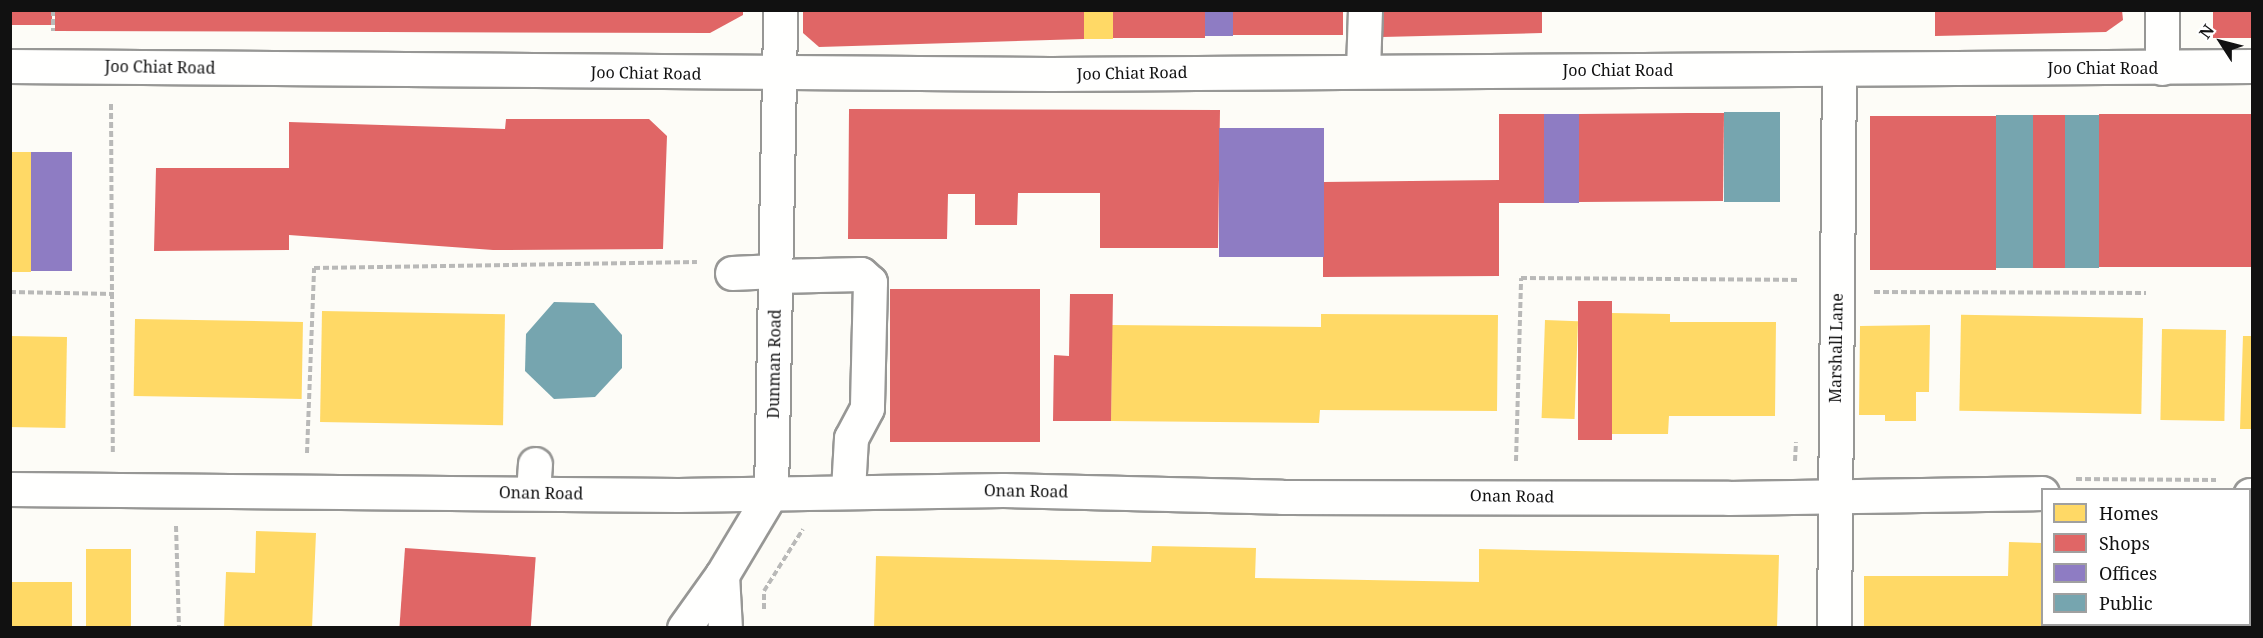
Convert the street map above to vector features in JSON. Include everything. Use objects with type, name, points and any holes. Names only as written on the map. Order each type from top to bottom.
[{"type":"street","name":"Dunman Road","points":[[684,627],[722,575],[771,493],[780,10]]},
{"type":"street","points":[[1363,70],[1365,10]]},
{"type":"street","points":[[2162,10],[2162,68]]},
{"type":"street","name":"Joo Chiat Road","points":[[10,66],[780,74],[2253,66]]},
{"type":"street","name":"Marshall Lane","points":[[1834,627],[1833,497],[1839,69]]},
{"type":"street","points":[[717,267],[776,274],[861,274],[870,282],[867,408],[851,438],[848,490]]},
{"type":"street","name":"Onan Road","points":[[10,489],[172,493],[534,478],[771,493],[848,490],[1282,496],[1833,497],[2053,486]]},
{"type":"street","points":[[722,575],[725,627]]},
{"type":"path","points":[[111,490],[114,294],[110,116],[116,67]]},
{"type":"path","points":[[307,453],[314,268],[717,267]]},
{"type":"path","points":[[1798,291],[1799,269]]},
{"type":"path","points":[[1516,470],[1521,278],[1798,280]]},
{"type":"path","points":[[10,292],[114,294]]},
{"type":"path","points":[[1870,292],[2146,293]]},
{"type":"path","points":[[1789,466],[1794,462],[1796,436]]},
{"type":"path","points":[[2053,486],[2148,488]]},
{"type":"path","points":[[172,493],[179,627]]},
{"type":"path","points":[[764,618],[764,591],[810,519]]},
{"type":"building: Homes","points":[[1084,10],[1113,10],[1113,39],[1084,39]]},
{"type":"building: Homes","points":[[10,152],[31,152],[31,272],[10,272]]},
{"type":"building: Homes","points":[[322,311],[505,314],[503,425],[320,422]]},
{"type":"building: Homes","points":[[1611,313],[1670,314],[1670,322],[1776,322],[1775,416],[1669,416],[1668,434],[1610,434]]},
{"type":"building: Homes","points":[[1321,314],[1498,315],[1497,411],[1320,410],[1319,423],[1111,421],[1112,325],[1321,327]]},
{"type":"building: Homes","points":[[1961,315],[2143,318],[2141,414],[1959,411]]},
{"type":"building: Homes","points":[[135,319],[303,322],[302,399],[134,396]]},
{"type":"building: Homes","points":[[1545,320],[1578,321],[1575,419],[1542,418]]},
{"type":"building: Homes","points":[[1930,325],[1929,392],[1916,392],[1916,421],[1885,421],[1885,415],[1859,415],[1860,326]]},
{"type":"building: Homes","points":[[2162,329],[2226,330],[2224,421],[2160,420]]},
{"type":"building: Homes","points":[[10,336],[67,337],[65,428],[10,427]]},
{"type":"building: Homes","points":[[2243,336],[2252,336],[2252,429],[2240,429]]},
{"type":"building: Homes","points":[[256,531],[316,533],[312,628],[224,628],[226,572],[255,573]]},
{"type":"building: Homes","points":[[2009,542],[2041,543],[2041,626],[2251,626],[2252,543],[2252,628],[1864,628],[1864,576],[2008,576]]},
{"type":"building: Homes","points":[[1152,546],[1256,548],[1255,578],[1479,582],[1479,549],[1779,555],[1777,628],[874,628],[876,556],[1151,562]]},
{"type":"building: Homes","points":[[86,549],[131,549],[131,628],[86,628]]},
{"type":"building: Homes","points":[[10,582],[72,582],[72,628],[10,628]]},
{"type":"building: Shops","points":[[10,10],[52,10],[52,25],[10,25]]},
{"type":"building: Shops","points":[[55,10],[743,10],[743,15],[710,33],[55,31]]},
{"type":"building: Shops","points":[[803,10],[1084,10],[1084,39],[819,47],[803,33]]},
{"type":"building: Shops","points":[[1113,10],[1205,10],[1205,38],[1113,38]]},
{"type":"building: Shops","points":[[1233,10],[1343,10],[1343,35],[1233,35]]},
{"type":"building: Shops","points":[[1382,10],[1542,10],[1542,33],[1382,37]]},
{"type":"building: Shops","points":[[1935,10],[2122,10],[2123,20],[2106,32],[1935,36]]},
{"type":"building: Shops","points":[[2213,10],[2252,10],[2252,38],[2213,38]]},
{"type":"building: Shops","points":[[849,109],[1220,110],[1218,248],[1100,248],[1100,193],[1018,193],[1017,225],[975,225],[975,194],[948,194],[947,239],[848,239]]},
{"type":"building: Shops","points":[[1724,113],[1723,201],[1579,202],[1579,114]]},
{"type":"building: Shops","points":[[1499,114],[1544,114],[1544,203],[1499,203],[1499,276],[1323,277],[1323,182],[1499,180]]},
{"type":"building: Shops","points":[[2099,114],[2252,114],[2252,267],[2099,267]]},
{"type":"building: Shops","points":[[2033,115],[2065,115],[2065,268],[2033,268]]},
{"type":"building: Shops","points":[[1870,116],[1996,116],[1996,270],[1870,270]]},
{"type":"building: Shops","points":[[506,119],[649,119],[667,136],[663,249],[493,250],[289,235],[289,250],[154,251],[156,168],[289,168],[289,122],[505,129]]},
{"type":"building: Shops","points":[[890,289],[1040,289],[1040,442],[890,442]]},
{"type":"building: Shops","points":[[1070,294],[1113,294],[1111,421],[1053,421],[1054,355],[1069,356]]},
{"type":"building: Shops","points":[[1578,301],[1612,301],[1612,440],[1578,440]]},
{"type":"building: Shops","points":[[405,548],[536,557],[531,628],[399,628]]},
{"type":"building: Offices","points":[[1205,10],[1233,10],[1233,36],[1205,36]]},
{"type":"building: Offices","points":[[1544,114],[1579,114],[1579,203],[1544,203]]},
{"type":"building: Offices","points":[[1219,128],[1324,128],[1324,257],[1219,257]]},
{"type":"building: Offices","points":[[31,152],[72,152],[72,271],[31,271]]},
{"type":"building: Public","points":[[1724,112],[1780,112],[1780,202],[1724,202]]},
{"type":"building: Public","points":[[1996,115],[2033,115],[2033,268],[1996,268]]},
{"type":"building: Public","points":[[2065,115],[2099,115],[2099,268],[2065,268]]},
{"type":"building: Public","points":[[554,302],[594,303],[622,335],[622,368],[595,397],[554,399],[525,371],[526,334]]}]
